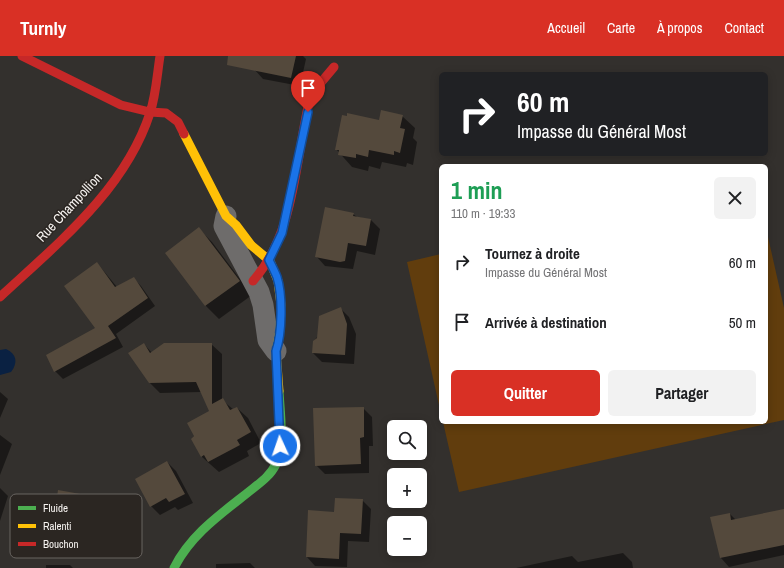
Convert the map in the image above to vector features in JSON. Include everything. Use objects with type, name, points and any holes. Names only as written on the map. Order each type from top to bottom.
[{"type":"street","points":[[22,56],[120,105],[150,112],[166,113],[178,122],[226,216],[235,221],[249,244],[269,260],[278,278],[280,300],[280,339],[276,351],[280,446],[276,463],[266,478],[203,530],[185,548],[174,568]]},
{"type":"street","name":"Rue Champollion","points":[[0,297],[97,201],[131,156],[150,112],[160,56]]},
{"type":"street","points":[[253,281],[261,274],[282,233],[311,96],[334,67]]},
{"type":"street","points":[[226,216],[224,226],[253,281],[263,305],[268,340],[276,351]]},
{"type":"shaded area","points":[[768,237],[784,308],[784,420],[768,424]]},
{"type":"shaded area","points":[[439,254],[439,405],[407,262]]},
{"type":"shaded area","points":[[443,424],[766,424],[459,492]]},
{"type":"water","points":[[6,349],[14,356],[15,365],[11,372],[0,375],[0,350]]},
{"type":"building","points":[[228,56],[296,56],[291,78],[227,65]]},
{"type":"building","points":[[381,110],[403,115],[400,128],[405,129],[400,153],[394,151],[394,155],[369,150],[368,157],[356,154],[356,158],[338,155],[339,150],[335,150],[342,115],[347,116],[347,113],[379,120]]},
{"type":"building","points":[[325,207],[354,213],[353,216],[371,219],[366,246],[348,243],[345,261],[340,262],[315,257]]},
{"type":"building","points":[[199,227],[240,281],[205,306],[165,253]]},
{"type":"building","points":[[97,262],[115,287],[134,277],[148,298],[108,326],[116,338],[54,372],[46,355],[95,328],[64,286]]},
{"type":"building","points":[[341,307],[347,324],[345,355],[312,353],[313,341],[317,338],[319,316]]},
{"type":"building","points":[[144,343],[150,353],[164,343],[212,343],[212,404],[223,398],[230,410],[237,407],[251,432],[237,440],[240,445],[208,462],[204,455],[201,457],[191,439],[194,436],[187,423],[209,411],[196,382],[149,383],[128,353]]},
{"type":"building","points":[[364,407],[364,437],[360,438],[361,464],[315,466],[313,408]]},
{"type":"building","points":[[167,461],[185,494],[169,502],[166,498],[150,507],[135,479]]},
{"type":"building","points":[[58,490],[80,494],[57,494]]},
{"type":"building","points":[[335,498],[363,499],[361,534],[340,533],[339,559],[306,557],[308,510],[334,512]]},
{"type":"building","points":[[784,509],[784,545],[720,558],[710,517],[730,513],[731,520]]},
{"type":"traffic: fast","points":[[174,568],[196,536],[225,510],[263,480],[276,464],[279,456],[281,437],[279,391]]},
{"type":"traffic: slow","points":[[184,134],[226,216],[236,225],[251,245],[270,261],[278,281],[281,305],[280,330],[276,351],[279,391]]},
{"type":"traffic: jam","points":[[22,56],[121,105],[150,112],[166,113],[178,122],[184,134]]},
{"type":"traffic: jam","points":[[0,297],[44,257],[87,214],[107,191],[124,167],[139,141],[150,113],[155,92],[160,56]]},
{"type":"traffic: jam","points":[[253,281],[267,262],[278,240],[286,218],[297,170],[310,98],[334,67]]},
{"type":"route","points":[[280,446],[276,351],[280,339],[280,300],[278,278],[269,260],[282,233],[308,112]]}]
